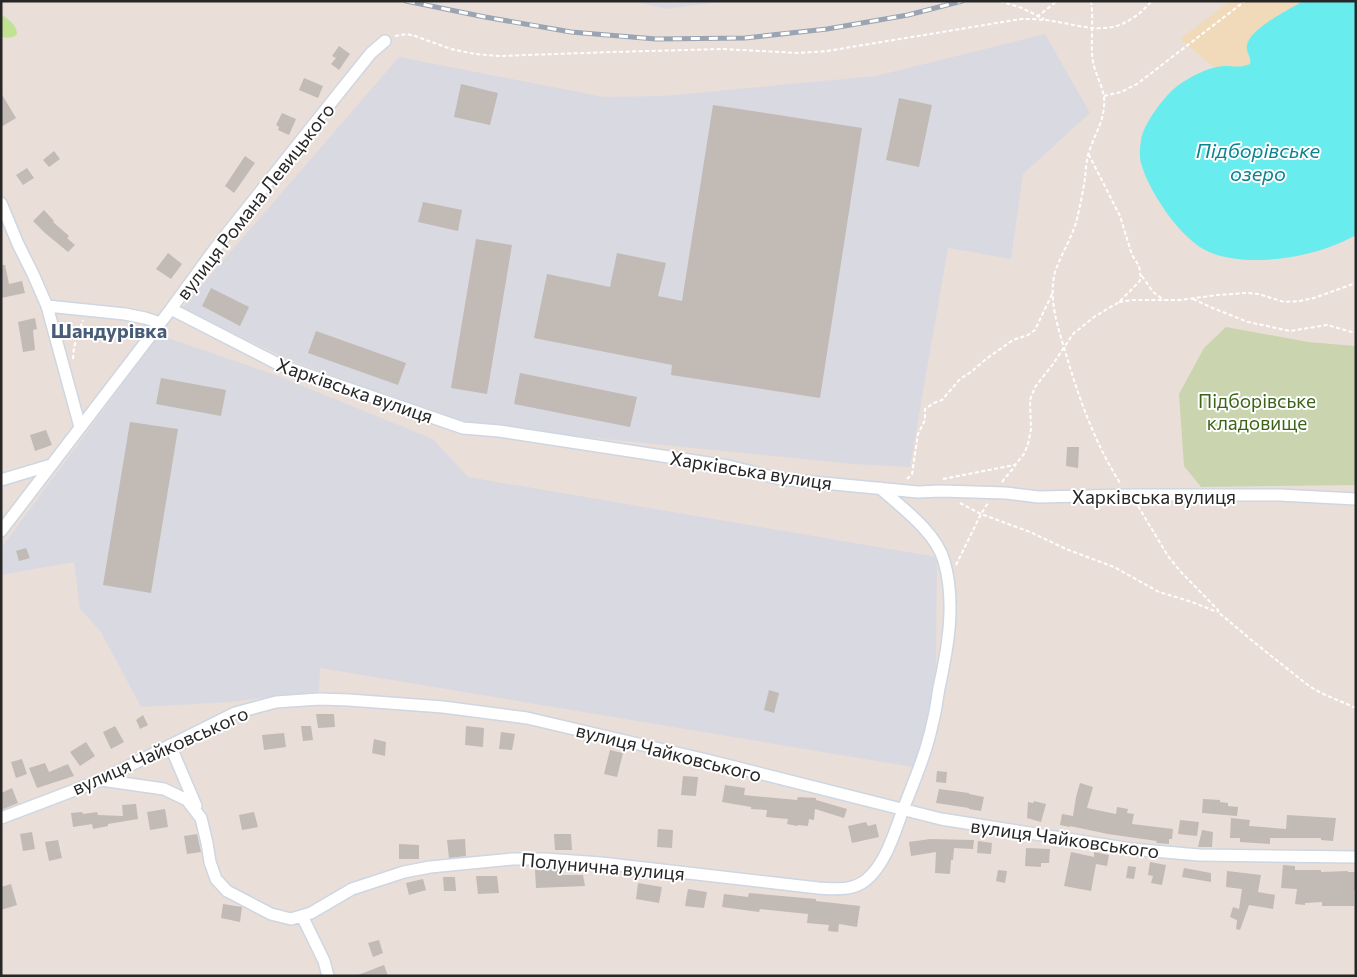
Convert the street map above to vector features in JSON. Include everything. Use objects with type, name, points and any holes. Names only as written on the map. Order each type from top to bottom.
[{"type":"street","name":"вулиця Романа Левицького","points":[[1,531],[171,310],[214,250],[325,109],[371,53],[385,41]]},
{"type":"street","points":[[1,203],[47,306],[80,426]]},
{"type":"street","points":[[47,306],[135,316],[160,323]]},
{"type":"street","name":"Харківська вулиця","points":[[171,310],[280,365],[463,428],[499,431],[728,466],[781,479],[918,492],[1006,493],[1039,497],[1279,495],[1356,499]]},
{"type":"street","points":[[1,480],[52,465]]},
{"type":"street","name":"Полунична вулиця","points":[[101,780],[164,789],[187,800],[201,818],[210,862],[216,879],[227,891],[271,914],[291,919],[311,913],[352,889],[404,872],[430,867],[512,859],[601,863],[818,888],[838,889],[857,886],[866,881],[876,868],[892,839],[916,777],[930,732],[944,669],[950,624],[948,580],[945,562],[936,543],[914,518],[880,488]]},
{"type":"street","name":"вулиця Чайковського","points":[[1,818],[101,780],[235,713],[276,702],[319,699],[444,707],[552,723],[903,810],[974,825],[1131,849],[1225,856],[1356,857]]},
{"type":"street","points":[[170,745],[201,818]]},
{"type":"street","points":[[302,916],[324,961],[328,976]]},
{"type":"path","points":[[1000,1],[1022,8],[1046,20]]},
{"type":"path","points":[[1034,19],[1057,1]]},
{"type":"path","points":[[1091,1],[1094,63],[1104,96],[1104,107],[1100,127],[1088,153],[1078,217],[1055,272],[1053,292],[1055,313],[1080,401],[1094,435],[1113,472],[1140,509],[1168,556],[1180,571],[1218,612],[1309,686],[1356,708]]},
{"type":"path","points":[[385,41],[406,34],[457,50],[500,56],[722,49],[799,53],[828,51],[1007,21],[1034,19],[1093,29],[1113,27],[1137,15],[1152,1]]},
{"type":"path","points":[[1104,96],[1121,92],[1138,84],[1245,1]]},
{"type":"path","points":[[1088,153],[1120,216],[1132,255],[1139,266],[1141,274],[1153,292],[1164,300]]},
{"type":"path","points":[[948,580],[981,514],[994,493],[1024,454],[1028,444],[1030,405],[1033,391],[1069,339],[1081,327],[1119,302],[1139,282],[1141,274]]},
{"type":"path","points":[[1119,302],[1133,300],[1181,300],[1247,293],[1259,294],[1284,302],[1300,301],[1356,283]]},
{"type":"path","points":[[897,489],[912,474],[918,434],[925,420],[925,410],[942,400],[960,379],[986,359],[1013,340],[1035,330],[1053,292]]},
{"type":"path","points":[[1193,298],[1248,322],[1290,331],[1327,325],[1356,332]]},
{"type":"path","points":[[73,364],[74,347],[87,310]]},
{"type":"path","points":[[937,481],[958,475],[1015,465]]},
{"type":"path","points":[[960,503],[981,514],[1024,530],[1069,551],[1110,565],[1159,592],[1218,612]]},
{"type":"shaded area","points":[[633,1],[726,1],[666,9]]},
{"type":"shaded area","points":[[1045,34],[1090,113],[1023,174],[1011,259],[948,248],[910,467],[854,464],[465,425],[285,358],[182,308],[399,57],[604,97],[664,96],[876,76]]},
{"type":"shaded area","points":[[159,335],[273,374],[433,439],[468,477],[937,557],[936,665],[930,718],[918,768],[320,668],[319,691],[230,702],[141,707],[101,632],[80,609],[74,562],[1,575],[1,548]]},
{"type":"green space","points":[[1,14],[14,25],[17,31],[16,35],[7,38],[1,36]]},
{"type":"green space","name":"Підборівське кладовище","points":[[1226,327],[1308,342],[1355,346],[1356,485],[1201,487],[1184,466],[1179,394],[1204,348]]},
{"type":"sand","points":[[1230,1],[1303,1],[1262,26],[1250,39],[1247,48],[1251,64],[1215,68],[1180,39]]},
{"type":"water","name":"Підборівське озеро","points":[[1303,1],[1356,1],[1356,235],[1323,249],[1304,255],[1284,258],[1244,260],[1209,252],[1198,246],[1177,226],[1151,187],[1140,160],[1140,146],[1143,133],[1160,104],[1176,87],[1199,73],[1212,68],[1250,64],[1247,45],[1255,32]]},
{"type":"building","points":[[339,46],[350,54],[339,70],[331,64],[336,58],[332,56]]},
{"type":"building","points":[[304,78],[323,86],[318,98],[299,90]]},
{"type":"building","points":[[461,84],[498,93],[490,125],[454,117]]},
{"type":"building","points":[[1,93],[16,118],[1,127]]},
{"type":"building","points":[[899,98],[932,105],[919,167],[886,160]]},
{"type":"building","points":[[713,105],[862,128],[820,398],[671,375],[672,365],[534,338],[547,274],[610,287],[617,253],[666,263],[658,296],[682,301]]},
{"type":"building","points":[[282,113],[296,119],[289,135],[278,130],[279,127],[276,125]]},
{"type":"building","points":[[54,151],[60,159],[49,167],[43,160]]},
{"type":"building","points":[[245,156],[255,163],[234,193],[225,186]]},
{"type":"building","points":[[27,168],[34,178],[23,185],[16,175]]},
{"type":"building","points":[[423,202],[462,210],[458,231],[418,222]]},
{"type":"building","points":[[44,210],[75,245],[68,252],[33,221]]},
{"type":"building","points":[[476,239],[512,245],[487,394],[451,388]]},
{"type":"building","points":[[168,253],[182,264],[171,279],[156,269]]},
{"type":"building","points":[[1,265],[5,265],[9,284],[22,281],[25,293],[1,298]]},
{"type":"building","points":[[211,288],[249,307],[240,326],[202,306]]},
{"type":"building","points":[[35,318],[37,329],[33,330],[35,350],[23,352],[18,322]]},
{"type":"building","points":[[316,331],[406,363],[398,385],[308,353]]},
{"type":"building","points":[[520,373],[637,397],[630,427],[514,404]]},
{"type":"building","points":[[161,378],[226,390],[221,416],[156,404]]},
{"type":"building","points":[[130,422],[178,429],[151,593],[103,585]]},
{"type":"building","points":[[46,430],[52,445],[35,451],[30,435]]},
{"type":"building","points":[[1067,447],[1079,447],[1078,468],[1066,466]]},
{"type":"building","points":[[26,548],[30,558],[19,561],[16,551]]},
{"type":"building","points":[[769,690],[779,693],[774,713],[764,710]]},
{"type":"building","points":[[316,714],[334,714],[335,727],[318,728]]},
{"type":"building","points":[[143,715],[148,725],[140,729],[136,720]]},
{"type":"building","points":[[115,726],[124,742],[111,749],[103,732]]},
{"type":"building","points":[[301,726],[311,726],[313,740],[303,741]]},
{"type":"building","points":[[466,726],[484,728],[483,747],[465,745]]},
{"type":"building","points":[[501,732],[515,734],[512,750],[499,749]]},
{"type":"building","points":[[284,733],[286,747],[264,750],[262,735]]},
{"type":"building","points":[[374,739],[386,742],[385,756],[372,753]]},
{"type":"building","points":[[86,742],[95,756],[80,766],[70,752]]},
{"type":"building","points":[[610,750],[623,753],[617,777],[604,774]]},
{"type":"building","points":[[22,759],[27,774],[16,778],[11,762]]},
{"type":"building","points":[[45,763],[49,772],[68,764],[74,776],[37,788],[29,768]]},
{"type":"building","points":[[937,771],[947,772],[946,783],[936,782]]},
{"type":"building","points":[[683,776],[698,777],[696,796],[681,795]]},
{"type":"building","points":[[1080,783],[1093,787],[1087,808],[1116,814],[1117,807],[1128,809],[1127,813],[1134,814],[1132,824],[1173,829],[1172,839],[1169,839],[1169,844],[1060,825],[1062,814],[1073,816]]},
{"type":"building","points":[[725,785],[745,788],[744,795],[797,800],[798,797],[816,798],[816,800],[847,809],[844,818],[815,809],[814,820],[809,819],[808,826],[797,826],[787,824],[788,819],[766,817],[767,810],[751,809],[751,807],[722,802]]},
{"type":"building","points":[[12,788],[18,803],[1,810],[1,793]]},
{"type":"building","points":[[939,789],[984,797],[981,811],[936,803]]},
{"type":"building","points":[[1203,799],[1220,800],[1220,802],[1228,803],[1228,806],[1238,807],[1237,816],[1202,813]]},
{"type":"building","points":[[1034,801],[1046,804],[1041,822],[1027,818],[1028,802],[1033,803]]},
{"type":"building","points":[[136,804],[138,819],[108,824],[108,826],[93,829],[92,824],[73,827],[71,813],[97,812],[98,815],[123,816],[122,805]]},
{"type":"building","points":[[165,809],[168,827],[150,830],[147,812]]},
{"type":"building","points":[[254,812],[258,827],[242,830],[239,815]]},
{"type":"building","points":[[1287,815],[1336,818],[1333,841],[1321,840],[1321,838],[1270,838],[1270,844],[1240,842],[1240,838],[1230,838],[1231,818],[1250,820],[1249,826],[1286,829]]},
{"type":"building","points":[[1180,820],[1199,822],[1197,836],[1178,834]]},
{"type":"building","points":[[866,822],[868,826],[876,824],[879,837],[852,843],[848,826]]},
{"type":"building","points":[[658,829],[673,830],[672,848],[657,847]]},
{"type":"building","points":[[1202,830],[1213,832],[1212,847],[1198,847]]},
{"type":"building","points":[[32,832],[35,849],[23,851],[20,834]]},
{"type":"building","points":[[197,834],[201,852],[187,854],[184,836]]},
{"type":"building","points":[[554,834],[571,834],[572,850],[555,850]]},
{"type":"building","points":[[465,839],[466,856],[449,858],[447,840]]},
{"type":"building","points":[[930,839],[974,840],[973,849],[954,848],[950,874],[935,873],[936,852],[911,856],[909,842]]},
{"type":"building","points":[[58,840],[62,858],[49,861],[45,842]]},
{"type":"building","points":[[978,841],[992,843],[991,854],[977,853]]},
{"type":"building","points":[[399,844],[419,845],[419,859],[399,859]]},
{"type":"building","points":[[1026,848],[1050,849],[1049,863],[1041,863],[1041,867],[1025,866]]},
{"type":"building","points":[[1071,852],[1094,857],[1094,852],[1109,855],[1107,866],[1096,864],[1091,891],[1064,886]]},
{"type":"building","points":[[1150,862],[1166,865],[1162,885],[1151,883],[1153,876],[1148,875]]},
{"type":"building","points":[[1283,865],[1295,866],[1295,870],[1356,872],[1354,906],[1322,906],[1322,902],[1305,903],[1305,905],[1295,904],[1297,889],[1281,888]]},
{"type":"building","points":[[1128,866],[1136,867],[1134,879],[1126,878]]},
{"type":"building","points":[[1184,868],[1211,873],[1211,882],[1182,877]]},
{"type":"building","points":[[558,869],[559,875],[583,875],[585,886],[536,888],[535,870]]},
{"type":"building","points":[[998,870],[1007,871],[1005,883],[996,881]]},
{"type":"building","points":[[1227,871],[1261,875],[1258,892],[1275,895],[1273,909],[1249,905],[1240,930],[1236,929],[1237,920],[1230,917],[1233,907],[1239,909],[1242,889],[1226,887]]},
{"type":"building","points":[[476,876],[497,876],[499,893],[478,894]]},
{"type":"building","points":[[443,877],[455,877],[456,891],[444,891]]},
{"type":"building","points":[[423,879],[426,890],[409,895],[406,883]]},
{"type":"building","points":[[638,883],[662,887],[659,903],[636,899]]},
{"type":"building","points":[[11,884],[17,905],[1,910],[1,887]]},
{"type":"building","points":[[688,889],[707,892],[704,908],[685,906]]},
{"type":"building","points":[[749,893],[816,899],[816,901],[860,906],[857,927],[839,924],[838,932],[828,931],[829,925],[807,923],[808,914],[760,909],[759,912],[722,907],[724,894],[748,897]]},
{"type":"building","points":[[223,904],[242,907],[240,922],[221,918]]},
{"type":"building","points":[[379,940],[383,953],[373,957],[368,943]]},
{"type":"building","points":[[384,965],[388,976],[358,976],[358,975]]},
{"type":"railway","points":[[406,1],[571,32],[656,39],[745,38],[827,29],[908,15],[962,1]]},
{"type":"district","name":"Шандурівка","points":[[109,330]]}]
